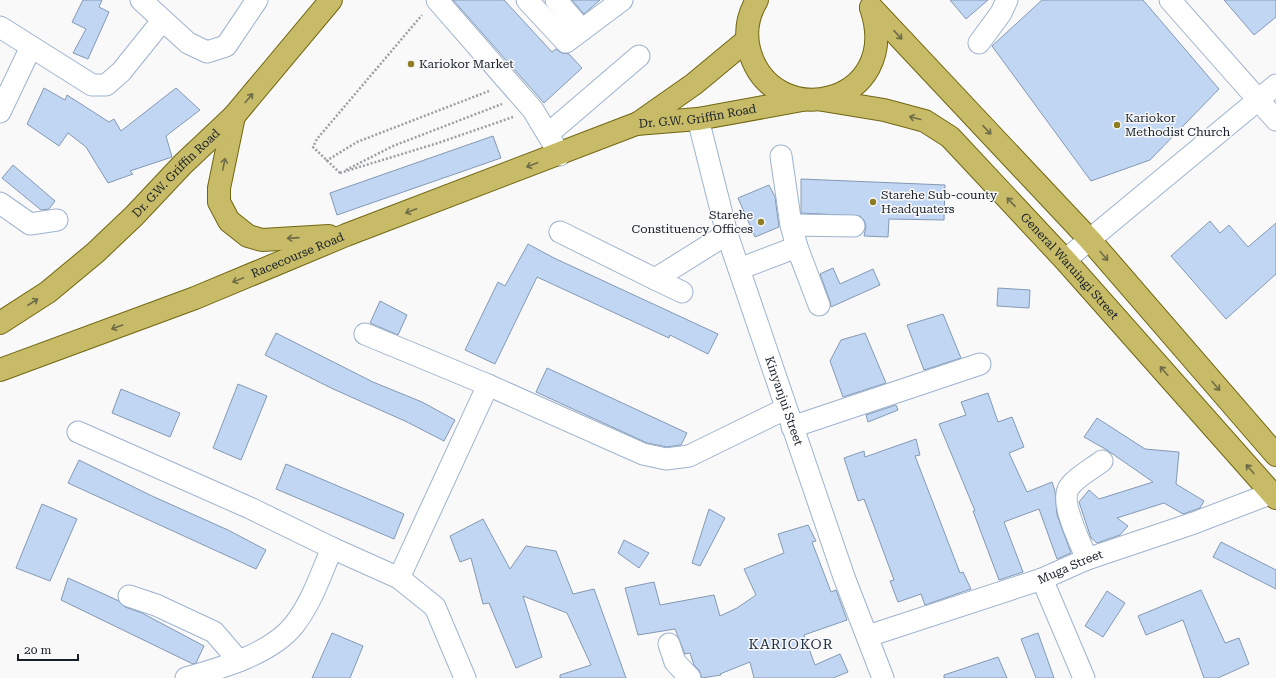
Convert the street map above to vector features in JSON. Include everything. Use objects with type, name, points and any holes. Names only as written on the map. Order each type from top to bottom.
[{"type":"main road","name":"Dr. G.W. Griffin Road","points":[[0,323],[48,292],[95,253],[183,164],[234,116],[331,0]]},
{"type":"main road","points":[[757,0],[748,23],[747,40],[752,61],[764,79],[782,93],[813,100],[840,95],[850,89],[866,73],[874,57],[878,40],[877,23],[869,3]]},
{"type":"main road","points":[[869,3],[1090,240],[1273,447]]},
{"type":"main road","points":[[636,124],[694,84],[747,40]]},
{"type":"main road","name":"Dr. G.W. Griffin Road","points":[[594,140],[636,124],[698,119],[813,100]]},
{"type":"main road","name":"General Waruingi Street","points":[[813,100],[884,110],[925,121],[950,137],[1065,260],[1274,496]]},
{"type":"main road","points":[[234,116],[218,188],[219,202],[229,221],[248,236],[262,240],[346,235]]},
{"type":"main road","name":"Racecourse Road","points":[[0,370],[195,298],[346,235],[560,155],[594,140]]},
{"type":"street","points":[[141,0],[162,21],[188,43],[207,52],[226,46],[257,0]]},
{"type":"street","points":[[527,0],[566,42],[582,30],[608,4]]},
{"type":"street","points":[[556,0],[582,30]]},
{"type":"street","points":[[979,44],[1001,13],[1007,0]]},
{"type":"street","points":[[1170,0],[1276,120]]},
{"type":"street","points":[[439,2],[521,97],[548,134],[560,155]]},
{"type":"street","points":[[0,28],[92,85],[106,85],[121,72],[162,21]]},
{"type":"street","points":[[0,112],[31,47]]},
{"type":"street","points":[[548,134],[639,56]]},
{"type":"street","points":[[1065,260],[1276,85]]},
{"type":"street","name":"Kinyanjui Street","points":[[698,119],[727,234],[844,576],[883,678]]},
{"type":"street","points":[[781,156],[791,225],[797,247],[819,305]]},
{"type":"street","points":[[0,203],[30,224],[57,220]]},
{"type":"street","points":[[791,225],[854,226]]},
{"type":"street","points":[[560,232],[682,292]]},
{"type":"street","points":[[654,279],[727,234]]},
{"type":"street","points":[[739,269],[797,247]]},
{"type":"street","points":[[365,334],[488,385],[643,454],[666,459],[689,456],[789,418],[980,364]]},
{"type":"street","points":[[399,578],[488,385]]},
{"type":"street","points":[[78,432],[250,508],[332,548],[399,578],[435,607],[465,678]]},
{"type":"street","points":[[1087,559],[1066,505],[1066,494],[1070,486],[1102,461]]},
{"type":"street","name":"Muga Street","points":[[868,636],[1042,580],[1087,559],[1274,496]]},
{"type":"street","points":[[186,678],[214,674],[274,643],[294,625],[312,596],[332,548]]},
{"type":"street","points":[[1042,580],[1084,678]]},
{"type":"street","points":[[129,596],[163,608],[214,632],[239,661]]},
{"type":"street","points":[[669,644],[675,662],[690,678]]},
{"type":"path","points":[[340,173],[326,162],[313,148],[317,139],[419,17],[439,2]]},
{"type":"path","points":[[326,162],[357,142],[521,97]]},
{"type":"path","points":[[340,173],[438,143],[521,97]]},
{"type":"path","points":[[340,173],[394,146],[521,97]]},
{"type":"building","points":[[83,0],[102,0],[99,7],[109,12],[88,59],[73,53],[86,29],[72,22]]},
{"type":"building","points":[[453,0],[504,0],[552,52],[556,49],[562,53],[569,54],[582,68],[544,103]]},
{"type":"building","points":[[572,0],[600,0],[584,14]]},
{"type":"building","points":[[950,0],[988,0],[966,19]]},
{"type":"building","name":"Kariokor Methodist Church","points":[[1042,0],[1143,0],[1219,89],[1150,160],[1091,181],[992,46]]},
{"type":"building","points":[[1224,0],[1276,0],[1276,17],[1254,35]]},
{"type":"building","points":[[44,88],[65,100],[67,95],[109,122],[114,119],[121,131],[176,88],[200,110],[166,136],[172,157],[130,171],[133,174],[108,183],[86,147],[68,133],[59,146],[27,124]]},
{"type":"building","points":[[493,136],[501,158],[337,215],[330,193]]},
{"type":"building","points":[[13,165],[55,201],[49,209],[41,210],[2,178]]},
{"type":"building","name":"Starehe Sub-county Headquaters","points":[[801,179],[945,185],[944,220],[889,219],[888,237],[864,236],[866,226],[864,220],[860,216],[801,213]]},
{"type":"building","points":[[769,185],[775,197],[779,227],[755,237],[738,198]]},
{"type":"building","points":[[1210,221],[1220,233],[1229,225],[1248,247],[1276,223],[1276,274],[1226,319],[1171,256]]},
{"type":"building","points":[[528,244],[554,258],[718,334],[708,354],[670,335],[669,338],[537,277],[495,364],[465,350],[498,282],[505,286]]},
{"type":"building","points":[[833,268],[840,284],[873,269],[880,285],[831,307],[820,274]]},
{"type":"building","points":[[998,288],[1030,290],[1029,308],[997,306]]},
{"type":"building","points":[[380,301],[407,315],[398,335],[370,323]]},
{"type":"building","points":[[943,314],[961,358],[924,370],[907,325]]},
{"type":"building","points":[[276,333],[373,382],[422,402],[455,420],[444,441],[265,355]]},
{"type":"building","points":[[865,333],[886,383],[843,397],[830,361],[841,340]]},
{"type":"building","points":[[547,368],[687,433],[681,445],[667,447],[647,443],[536,392]]},
{"type":"building","points":[[238,384],[267,396],[241,460],[213,448]]},
{"type":"building","points":[[121,389],[180,413],[170,437],[112,413]]},
{"type":"building","points":[[988,393],[998,422],[1012,417],[1024,447],[1009,453],[1027,492],[1052,482],[1055,491],[1057,515],[1071,553],[1057,559],[1039,509],[1004,522],[1023,572],[999,580],[973,511],[975,511],[939,424],[966,415],[961,402]]},
{"type":"building","points":[[896,405],[898,410],[868,422],[866,415]]},
{"type":"building","points":[[1097,418],[1145,449],[1179,452],[1176,484],[1204,501],[1200,508],[1183,514],[1164,503],[1117,518],[1128,526],[1120,535],[1097,543],[1091,538],[1079,502],[1089,490],[1099,499],[1153,482],[1107,450],[1084,437]]},
{"type":"building","points":[[916,439],[920,455],[915,456],[960,573],[963,572],[971,589],[925,605],[921,594],[898,602],[890,581],[894,580],[864,499],[858,501],[844,458],[864,451],[865,457]]},
{"type":"building","points":[[79,460],[152,496],[228,530],[266,550],[256,569],[68,483]]},
{"type":"building","points":[[286,464],[404,514],[394,539],[276,489]]},
{"type":"building","points":[[42,504],[77,519],[50,581],[16,568]]},
{"type":"building","points":[[709,509],[725,518],[700,566],[692,563]]},
{"type":"building","points":[[483,519],[510,569],[526,546],[556,551],[573,594],[594,589],[626,678],[560,678],[560,675],[591,665],[567,613],[523,596],[542,657],[516,668],[489,603],[483,604],[471,558],[460,562],[450,536]]},
{"type":"building","points":[[808,525],[816,541],[812,542],[831,592],[836,590],[847,620],[804,635],[815,665],[840,654],[848,672],[833,678],[754,678],[750,662],[720,674],[721,675],[702,678],[699,670],[694,665],[690,653],[685,654],[675,629],[638,635],[625,588],[654,582],[660,605],[714,595],[720,616],[737,608],[756,595],[744,569],[784,553],[778,534]]},
{"type":"building","points":[[624,540],[649,553],[639,568],[618,553]]},
{"type":"building","points":[[1221,542],[1276,570],[1276,589],[1213,557]]},
{"type":"building","points":[[68,578],[119,601],[125,607],[142,613],[204,646],[196,663],[193,664],[61,600]]},
{"type":"building","points":[[1201,590],[1225,643],[1239,638],[1249,664],[1218,678],[1204,678],[1183,620],[1146,635],[1138,616]]},
{"type":"building","points":[[1107,591],[1125,603],[1103,637],[1085,626]]},
{"type":"building","points":[[332,633],[363,646],[350,678],[312,678]]},
{"type":"building","points":[[1038,633],[1054,678],[1036,678],[1021,639]]},
{"type":"building","points":[[998,657],[1007,678],[944,678],[944,675]]},
{"type":"place","name":"Kariokor Market","points":[[411,64]]},
{"type":"place","name":"Kariokor Methodist Church","points":[[1117,125]]},
{"type":"place","name":"Starehe Sub-county Headquaters","points":[[873,202]]},
{"type":"place","name":"Starehe Constituency Offices","points":[[761,222]]},
{"type":"district","name":"KARIOKOR","points":[[791,644]]}]
